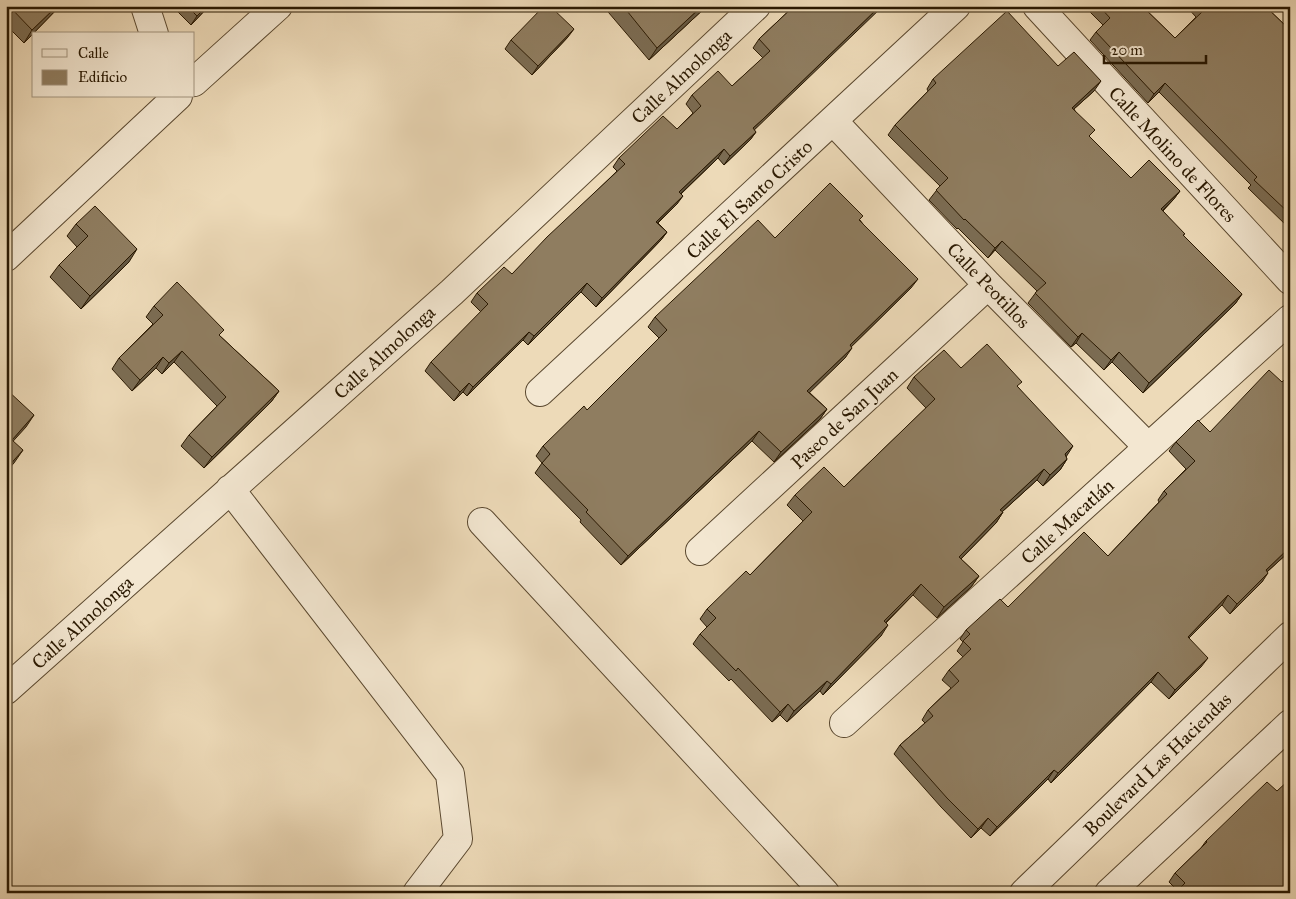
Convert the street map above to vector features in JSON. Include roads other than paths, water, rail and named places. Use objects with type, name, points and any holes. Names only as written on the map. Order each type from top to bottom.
[{"type":"street","points":[[145,6],[153,32]]},
{"type":"street","points":[[195,81],[278,6]]},
{"type":"street","name":"Calle Almolonga","points":[[6,690],[452,292],[756,6]]},
{"type":"street","name":"Calle El Santo Cristo","points":[[540,392],[956,6]]},
{"type":"street","name":"Calle Molino de Flores","points":[[1036,6],[1290,280]]},
{"type":"street","points":[[6,257],[175,98]]},
{"type":"street","name":"Calle Peotillos","points":[[833,121],[988,285],[1148,447]]},
{"type":"street","name":"Paseo de San Juan","points":[[700,551],[988,285]]},
{"type":"street","name":"Calle Macatlán","points":[[844,723],[1290,319]]},
{"type":"street","points":[[230,489],[450,774],[458,840],[417,893]]},
{"type":"street","points":[[482,522],[825,893]]},
{"type":"street","name":"Boulevard Las Haciendas","points":[[1024,893],[1290,636]]},
{"type":"street","points":[[1109,893],[1290,724]]}]
